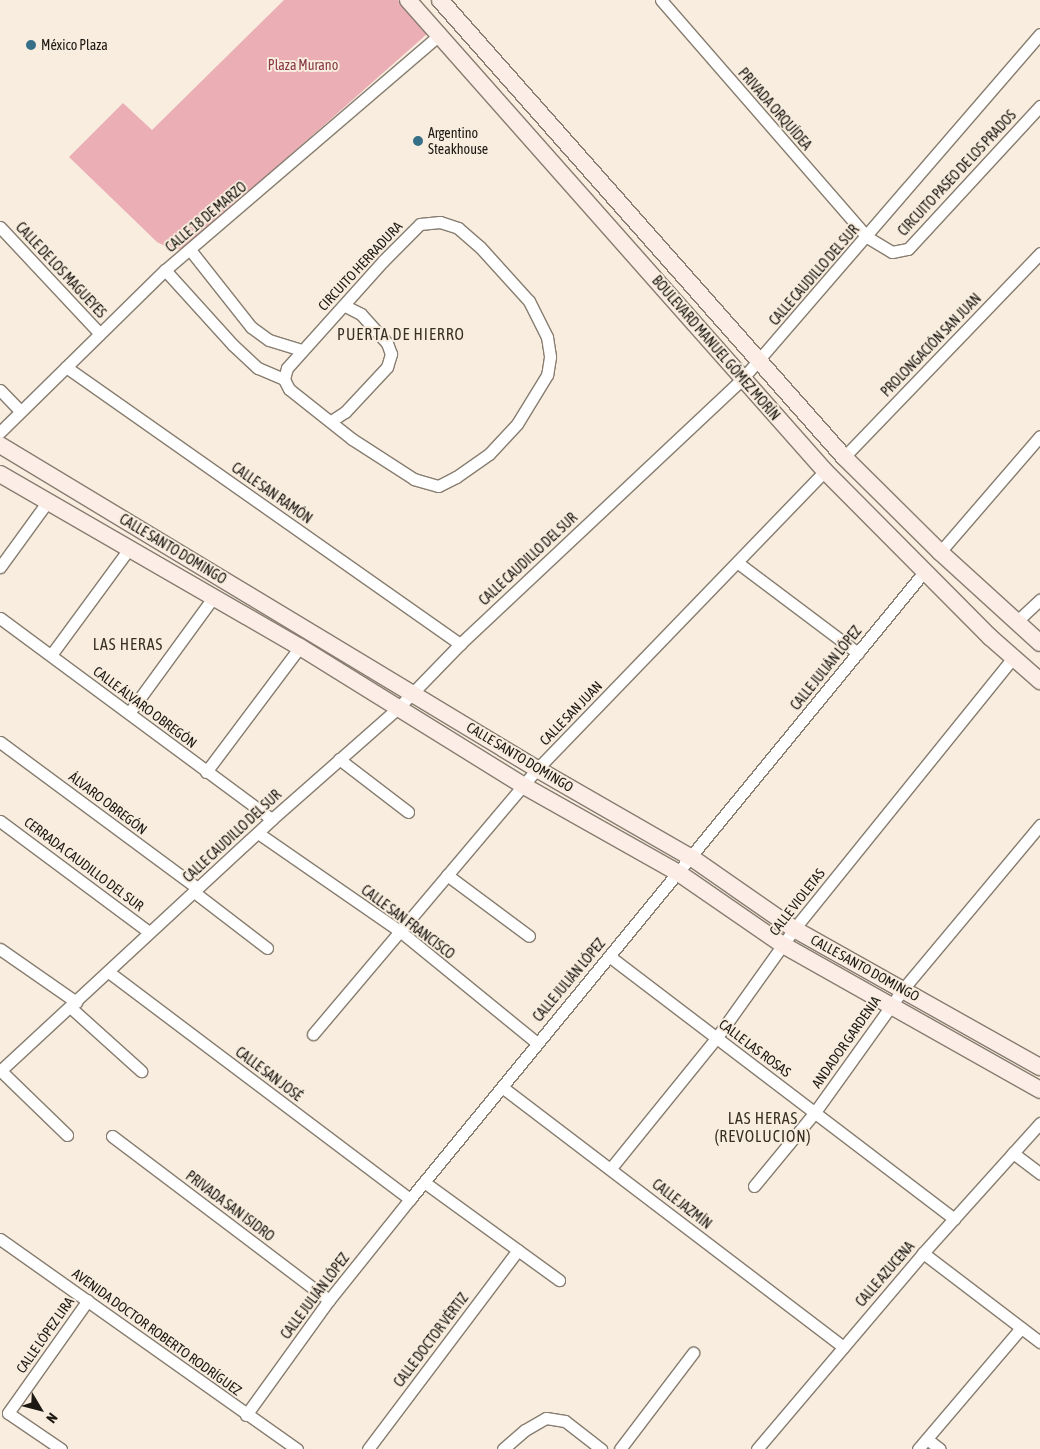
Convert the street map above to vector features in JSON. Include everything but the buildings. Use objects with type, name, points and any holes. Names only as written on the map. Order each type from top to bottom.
[{"type":"street","name":"BOULEVARD MANUEL GÓMEZ MORÍN","points":[[408,0],[825,472],[924,572],[1013,658],[1040,681]]},
{"type":"street","name":"BOULEVARD MANUEL GÓMEZ MORÍN","points":[[440,0],[844,457],[940,552],[1040,643]]},
{"type":"street","name":"PRIVADA ORQUÍDEA","points":[[661,0],[867,237]]},
{"type":"street","name":"CALLE 18 DE MARZO","points":[[0,432],[19,410],[166,270],[191,251],[440,34]]},
{"type":"street","name":"CALLE CAUDILLO DEL SUR","points":[[0,1071],[110,973],[149,932],[272,819],[413,693],[460,644],[743,378],[867,237],[1040,34]]},
{"type":"street","name":"CIRCUITO PASEO DE LOS PRADOS","points":[[867,237],[892,252],[908,249],[1040,106]]},
{"type":"street","name":"CIRCUITO HERRADURA","points":[[166,270],[258,368],[284,379],[289,389],[414,479],[438,486],[456,478],[489,454],[517,424],[547,375],[550,357],[547,337],[530,301],[466,234],[458,228],[440,222],[420,224],[346,306],[302,350],[287,368],[284,379]]},
{"type":"street","name":"CALLE DE LOS MAGUEYES","points":[[0,227],[100,334]]},
{"type":"street","points":[[191,251],[251,327],[269,340],[302,350]]},
{"type":"street","name":"PROLONGACIÓN SAN JUAN","points":[[844,457],[1040,254]]},
{"type":"street","points":[[331,421],[345,412],[387,367],[391,354],[386,343],[361,314],[346,306]]},
{"type":"street","name":"CALLE SAN RAMÓN","points":[[66,367],[460,644]]},
{"type":"street","points":[[0,390],[19,410]]},
{"type":"street","points":[[940,552],[1040,436]]},
{"type":"street","name":"CALLE SANTO DOMINGO","points":[[0,445],[537,769],[692,858],[794,929],[1040,1067]]},
{"type":"street","name":"CALLE SAN JUAN","points":[[313,1034],[537,769],[825,472]]},
{"type":"street","name":"CALLE SANTO DOMINGO","points":[[0,474],[212,599],[300,647],[399,706],[524,786],[680,874],[783,944],[1040,1090]]},
{"type":"street","points":[[0,567],[48,501]]},
{"type":"street","points":[[51,655],[128,550]]},
{"type":"street","points":[[738,563],[858,653]]},
{"type":"street","name":"CALLE JULIÁN LÓPEZ","points":[[246,1415],[329,1300],[502,1087],[536,1042],[680,874],[924,572]]},
{"type":"street","points":[[129,713],[212,599]]},
{"type":"street","points":[[1016,622],[1040,600]]},
{"type":"street","name":"CALLE ÁLVARO OBREGÓN","points":[[0,618],[272,819]]},
{"type":"street","points":[[206,772],[300,647]]},
{"type":"street","name":"CALLE VIOLETAS","points":[[611,1168],[716,1037],[794,929],[1013,658]]},
{"type":"street","name":"ÁLVARO OBREGÓN","points":[[0,742],[196,890],[267,948]]},
{"type":"street","points":[[339,759],[408,812]]},
{"type":"street","name":"CERRADA CAUDILLO DEL SUR","points":[[0,821],[149,932]]},
{"type":"street","name":"ANDADOR GARDENIA","points":[[754,1186],[815,1112],[890,1005],[1040,825]]},
{"type":"street","name":"CALLE SAN FRANCISCO","points":[[258,833],[401,932],[536,1042]]},
{"type":"street","points":[[447,875],[530,936]]},
{"type":"street","points":[[0,949],[73,1004],[141,1070]]},
{"type":"street","name":"CALLE LAS ROSAS","points":[[609,956],[954,1219]]},
{"type":"street","name":"CALLE SAN JOSÉ","points":[[110,973],[410,1199]]},
{"type":"street","points":[[0,1071],[68,1135]]},
{"type":"street","name":"CALLE JAZMÍN","points":[[502,1087],[611,1168],[843,1347]]},
{"type":"street","name":"CALLE AZUCENA","points":[[757,1449],[923,1253],[1040,1123]]},
{"type":"street","name":"PRIVADA SAN ISIDRO","points":[[112,1136],[329,1300]]},
{"type":"street","points":[[1013,1153],[1040,1173]]},
{"type":"street","points":[[424,1182],[559,1280]]},
{"type":"street","name":"AVENIDA DOCTOR ROBERTO RODRÍGUEZ","points":[[0,1239],[88,1300],[246,1415],[297,1449]]},
{"type":"street","name":"CALLE DOCTOR VÉRTIZ","points":[[368,1449],[518,1250]]},
{"type":"street","points":[[923,1253],[1040,1342]]},
{"type":"street","name":"CALLE LÓPEZ LIRA","points":[[61,1449],[8,1413],[88,1300]]},
{"type":"street","points":[[918,1449],[1021,1328]]},
{"type":"street","points":[[620,1449],[694,1353]]},
{"type":"street","points":[[503,1449],[525,1430],[546,1418],[565,1421],[601,1449]]},
{"type":"street","points":[[927,1439],[940,1449]]},
{"type":"green space","name":"Plaza Murano","points":[[284,0],[398,0],[427,34],[185,248],[173,250],[157,242],[69,157],[123,103],[152,130]]},
{"type":"place","name":"México Plaza","points":[[31,45]]},
{"type":"place","name":"Argentino Steakhouse","points":[[418,141]]},
{"type":"district","name":"PUERTA DE HIERRO","points":[[401,334]]},
{"type":"district","name":"LAS HERAS","points":[[128,644]]},
{"type":"district","name":"LAS HERAS (REVOLUCION)","points":[[763,1127]]}]
